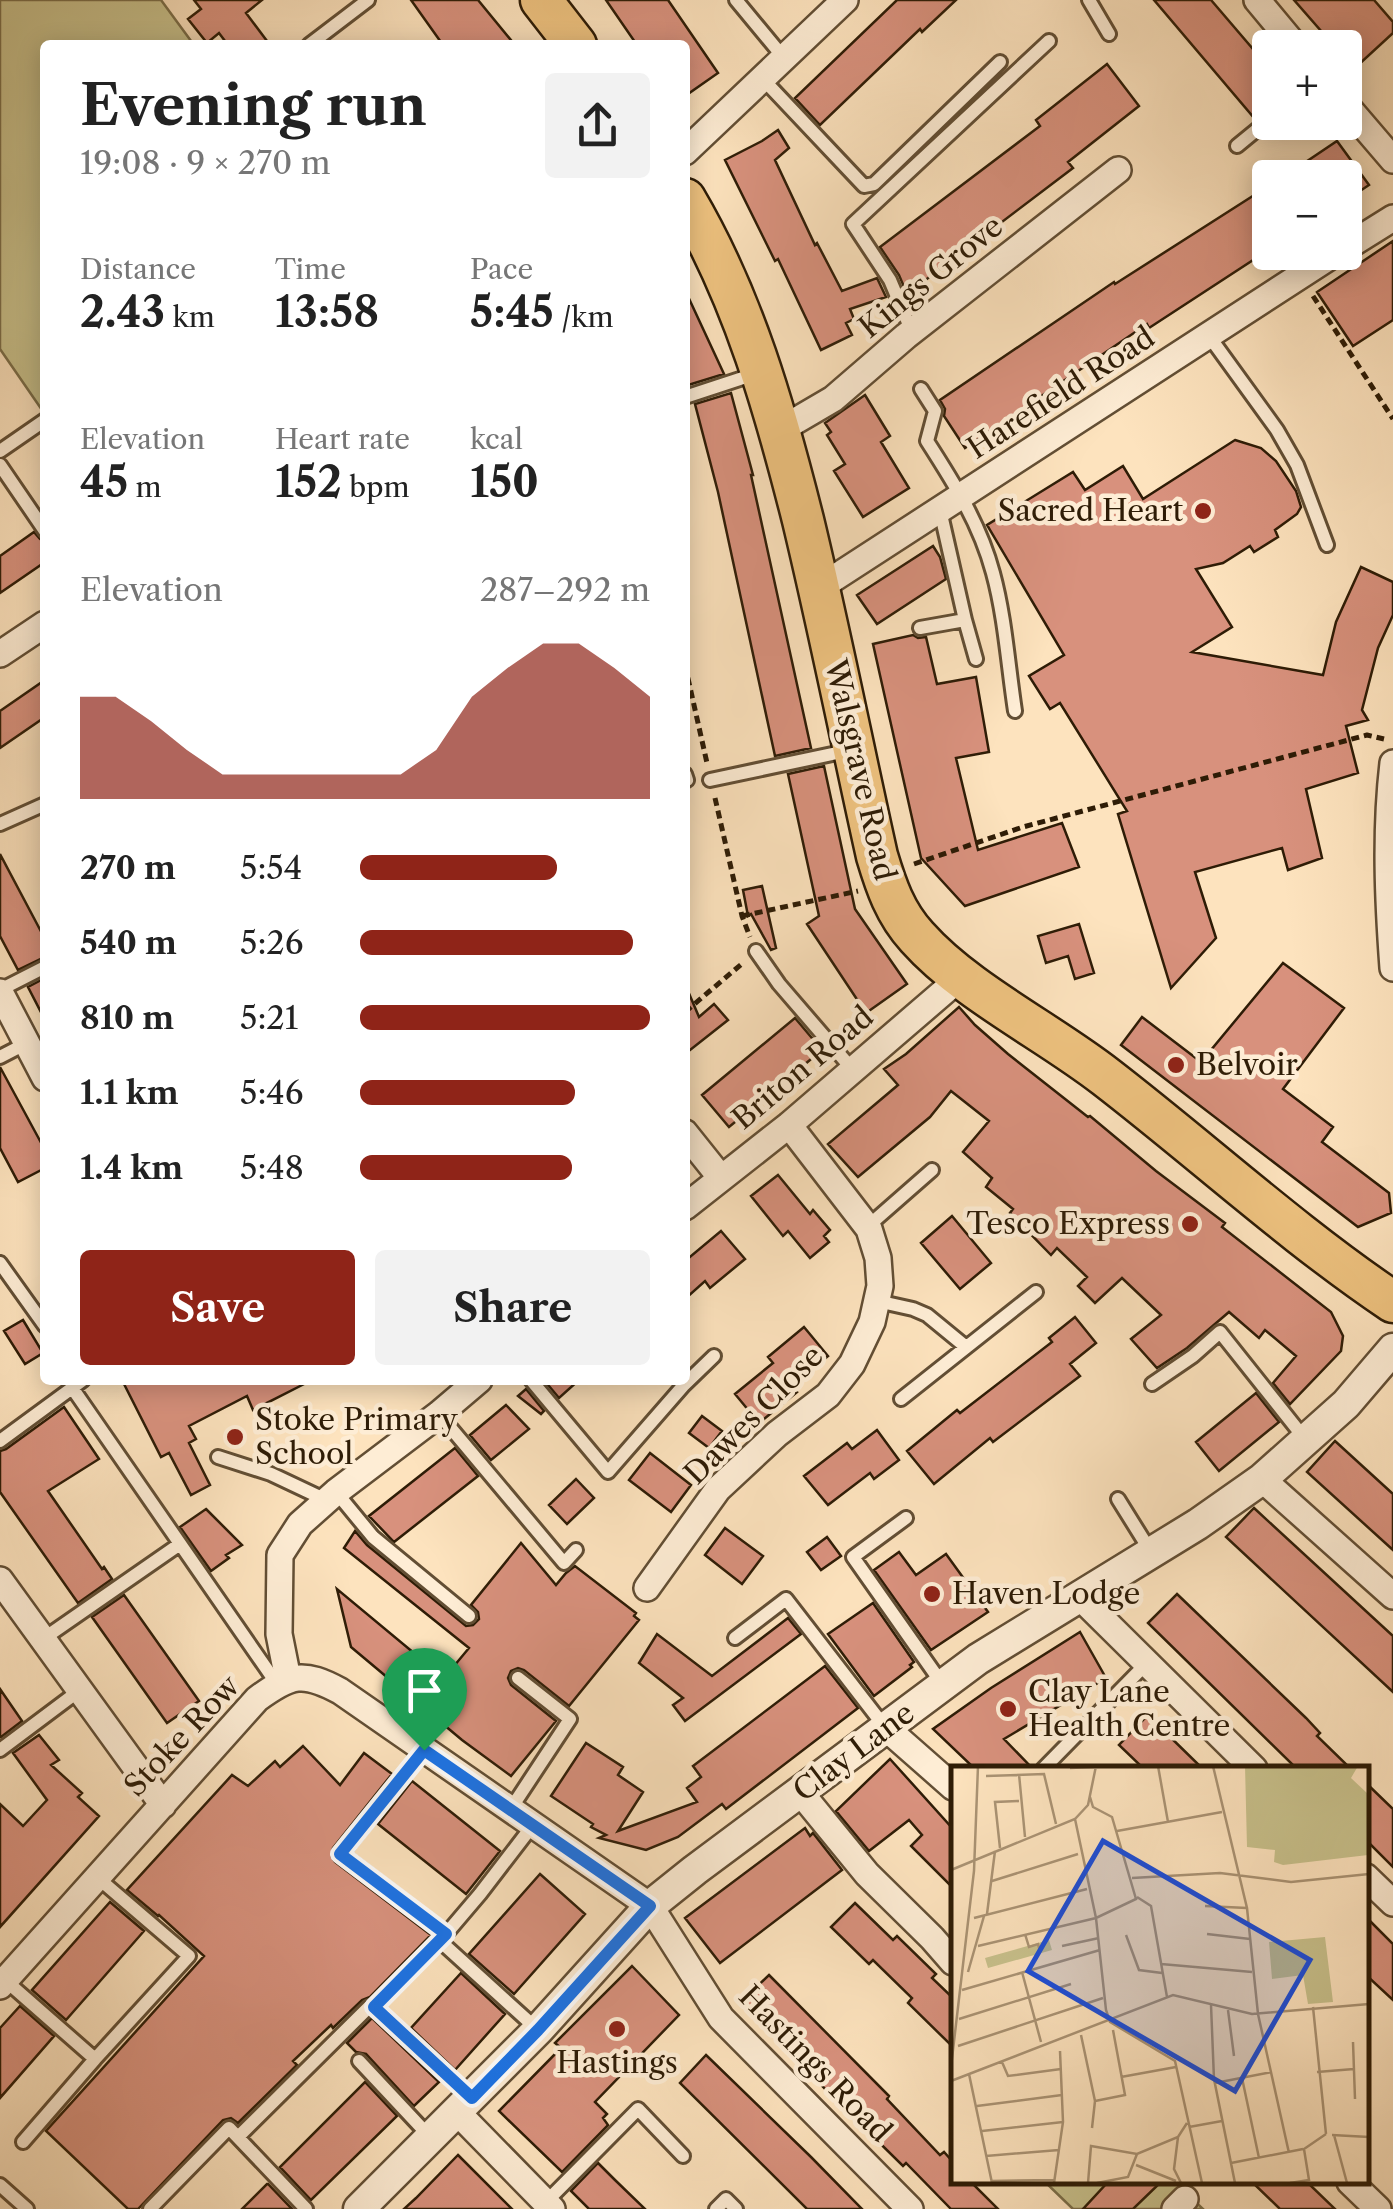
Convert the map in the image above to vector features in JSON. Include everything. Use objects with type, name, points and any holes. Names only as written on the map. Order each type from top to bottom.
[{"type":"highway","points":[[541,0],[572,40]]},
{"type":"highway","name":"Walsgrave Road","points":[[690,209],[730,287],[780,430],[820,588],[884,880],[910,930],[961,977],[1104,1075],[1344,1269],[1393,1302]]},
{"type":"street","points":[[690,147],[844,0]]},
{"type":"street","points":[[1257,0],[1282,30]]},
{"type":"street","points":[[1362,124],[1393,160]]},
{"type":"street","name":"Kings Grove","points":[[780,430],[833,399],[1118,170]]},
{"type":"street","points":[[1362,237],[1393,218]]},
{"type":"street","name":"Harefield Road","points":[[820,588],[1309,270]]},
{"type":"street","points":[[0,654],[40,627]]},
{"type":"street","points":[[1393,763],[1388,891],[1393,968]]},
{"type":"street","name":"Briton Road","points":[[690,1204],[789,1125],[961,977]]},
{"type":"street","points":[[0,991],[40,1069]]},
{"type":"street","name":"Dawes Close","points":[[647,1588],[718,1489],[838,1384],[872,1322],[880,1286],[876,1244],[789,1125]]},
{"type":"street","points":[[690,1139],[720,1178]]},
{"type":"street","name":"Clay Lane","points":[[360,2209],[538,2030],[650,1906],[978,1659],[1198,1524],[1262,1479],[1346,1404],[1393,1349]]},
{"type":"street","points":[[283,1682],[280,1555],[300,1524],[474,1385]]},
{"type":"street","points":[[1262,1479],[1393,1596]]},
{"type":"street","points":[[0,1580],[163,1804]]},
{"type":"street","points":[[1079,1596],[1251,1766]]},
{"type":"street","name":"Stoke Row","points":[[3,1983],[238,1718],[257,1698],[283,1682],[318,1679],[340,1692],[650,1906]]},
{"type":"street","points":[[886,1728],[951,1785]]},
{"type":"street","points":[[800,1792],[867,1874],[951,1960]]},
{"type":"street","points":[[1368,1878],[1393,1904]]},
{"type":"street","name":"Hastings Road","points":[[650,1906],[721,2018],[910,2209]]},
{"type":"street","points":[[465,2106],[546,2207]]},
{"type":"street","points":[[1352,2184],[1378,2209]]},
{"type":"lane","points":[[316,40],[368,0]]},
{"type":"lane","points":[[736,0],[784,58]]},
{"type":"lane","points":[[1089,0],[1109,34]]},
{"type":"lane","points":[[912,332],[890,280],[854,224],[1049,41]]},
{"type":"lane","points":[[762,78],[864,186],[874,184],[1000,62]]},
{"type":"lane","points":[[1237,146],[1252,134]]},
{"type":"lane","points":[[1209,336],[1287,448],[1327,544]]},
{"type":"lane","points":[[690,395],[762,371]]},
{"type":"lane","points":[[921,389],[934,411],[927,441],[951,503],[966,620],[976,659]]},
{"type":"lane","points":[[0,451],[40,423]]},
{"type":"lane","points":[[0,465],[40,524]]},
{"type":"lane","points":[[951,503],[984,543],[994,575],[1014,711]]},
{"type":"lane","points":[[920,628],[966,620]]},
{"type":"lane","points":[[710,780],[854,750]]},
{"type":"lane","points":[[0,824],[40,806]]},
{"type":"lane","points":[[756,951],[778,984],[853,1070]]},
{"type":"lane","points":[[0,991],[40,970]]},
{"type":"lane","points":[[0,1057],[26,1043]]},
{"type":"lane","points":[[867,1227],[932,1170]]},
{"type":"lane","points":[[0,1263],[40,1319]]},
{"type":"lane","points":[[901,1399],[1036,1292]]},
{"type":"lane","points":[[877,1301],[926,1315],[966,1347]]},
{"type":"lane","points":[[1152,1384],[1220,1332],[1306,1439]]},
{"type":"lane","points":[[690,1379],[714,1356]]},
{"type":"lane","points":[[0,1441],[78,1385],[180,1544],[283,1682]]},
{"type":"lane","points":[[535,1385],[608,1472],[684,1385]]},
{"type":"lane","points":[[439,1414],[564,1563],[576,1550]]},
{"type":"lane","points":[[218,1457],[332,1497],[373,1537],[469,1616]]},
{"type":"lane","points":[[1118,1499],[1151,1552]]},
{"type":"lane","points":[[906,1518],[853,1557],[943,1685]]},
{"type":"lane","points":[[42,1639],[180,1544]]},
{"type":"lane","points":[[735,1638],[786,1598],[886,1728]]},
{"type":"lane","points":[[1045,1766],[1147,1663]]},
{"type":"lane","points":[[510,1810],[570,1719],[518,1678]]},
{"type":"lane","points":[[0,1750],[80,1690]]},
{"type":"lane","points":[[424,1750],[340,1854],[443,1938],[538,2030]]},
{"type":"lane","points":[[238,2137],[443,1938],[532,1825]]},
{"type":"lane","points":[[23,2142],[189,1956],[98,1878]]},
{"type":"lane","points":[[3,1983],[95,2059]]},
{"type":"lane","points":[[374,2007],[465,2106]]},
{"type":"lane","points":[[359,2062],[431,2138]]},
{"type":"lane","points":[[546,2207],[638,2109],[683,2156]]},
{"type":"lane","points":[[150,2209],[230,2128],[306,2209]]},
{"type":"lane","points":[[0,2185],[27,2209]]},
{"type":"lane","points":[[716,2209],[726,2198],[736,2209]]},
{"type":"path","points":[[1300,276],[1393,419]]},
{"type":"path","points":[[690,688],[742,916],[756,951],[690,1008]]},
{"type":"path","points":[[742,916],[884,880],[1023,827],[1348,740],[1367,735],[1393,742]]},
{"type":"shaded area","points":[[0,0],[161,0],[190,40],[40,40],[40,407],[0,349]]},
{"type":"shaded area","points":[[1047,2184],[1177,2184],[1203,2209],[1073,2209]]},
{"type":"building","points":[[194,0],[262,0],[246,13],[266,40],[224,40],[219,33],[205,40],[188,19],[201,9]]},
{"type":"building","points":[[411,0],[478,0],[511,40],[439,40]]},
{"type":"building","points":[[606,0],[668,0],[718,73],[690,93],[690,40],[634,40]]},
{"type":"building","points":[[897,0],[956,0],[922,32],[920,29],[820,125],[795,98]]},
{"type":"building","points":[[1154,0],[1211,0],[1252,48],[1252,115]]},
{"type":"building","points":[[1294,0],[1374,0],[1393,22],[1393,33],[1362,62],[1362,30],[1320,30]]},
{"type":"building","points":[[1107,64],[1139,106],[1068,162],[1073,168],[907,294],[880,247],[1040,126],[1036,120]]},
{"type":"building","points":[[778,130],[789,148],[775,160],[815,245],[842,291],[877,278],[886,297],[850,309],[854,319],[846,323],[852,335],[821,350],[725,160]]},
{"type":"building","points":[[1337,141],[1351,160],[1309,160]]},
{"type":"building","points":[[1252,196],[1252,261],[1149,328],[1147,324],[965,448],[944,416],[940,400]]},
{"type":"building","points":[[1393,241],[1393,320],[1353,346],[1317,292],[1350,270],[1362,270],[1362,262]]},
{"type":"building","points":[[690,301],[724,374],[690,384]]},
{"type":"building","points":[[731,393],[753,475],[811,748],[775,756],[695,404]]},
{"type":"building","points":[[865,395],[890,436],[881,442],[909,488],[863,517],[834,471],[845,464],[827,435],[831,432],[825,423]]},
{"type":"building","points":[[1235,440],[1261,448],[1276,461],[1296,491],[1301,507],[1275,530],[1278,537],[1254,552],[1250,546],[1223,563],[1196,569],[1232,627],[1192,652],[1323,675],[1336,622],[1361,567],[1393,582],[1393,615],[1378,648],[1362,710],[1368,720],[1346,726],[1358,773],[1306,789],[1322,858],[1288,870],[1282,848],[1195,872],[1216,938],[1171,988],[1118,814],[1127,811],[1060,703],[1050,709],[1029,676],[1064,655],[987,525],[1073,472],[1085,490],[1123,466],[1143,499]]},
{"type":"building","points":[[34,532],[40,539],[40,565],[0,593],[0,556]]},
{"type":"building","points":[[933,546],[946,579],[877,624],[857,595]]},
{"type":"building","points":[[913,635],[926,637],[937,684],[976,677],[989,752],[956,758],[978,850],[1062,823],[1079,867],[965,906],[921,858],[873,644]]},
{"type":"building","points":[[40,683],[40,720],[0,748],[0,711]]},
{"type":"building","points":[[824,766],[855,909],[907,984],[866,1013],[807,924],[819,916],[788,774]]},
{"type":"building","points":[[0,854],[40,930],[40,959],[18,970],[0,936]]},
{"type":"building","points":[[762,886],[776,948],[771,950],[751,914],[748,916],[743,890]]},
{"type":"building","points":[[1079,924],[1094,973],[1075,979],[1068,956],[1046,963],[1038,936]]},
{"type":"building","points":[[1283,963],[1344,1008],[1283,1089],[1333,1127],[1322,1142],[1389,1193],[1391,1213],[1358,1227],[1121,1045],[1142,1017],[1201,1062]]},
{"type":"building","points":[[40,981],[40,1010],[28,987]]},
{"type":"building","points":[[690,996],[699,1017],[714,1004],[728,1020],[690,1050]]},
{"type":"building","points":[[959,1007],[1008,1054],[1225,1223],[1222,1227],[1331,1312],[1343,1336],[1341,1351],[1290,1404],[1273,1383],[1296,1356],[1265,1330],[1259,1338],[1229,1312],[1157,1368],[1131,1339],[1161,1315],[1122,1278],[1095,1303],[1078,1286],[1087,1277],[1057,1248],[1051,1255],[1010,1213],[1013,1209],[986,1187],[992,1178],[963,1152],[989,1121],[951,1091],[930,1117],[858,1177],[828,1144],[898,1085],[884,1069]]},
{"type":"building","points":[[795,1018],[822,1050],[729,1127],[702,1095]]},
{"type":"building","points":[[0,1067],[40,1141],[40,1171],[18,1182],[0,1148]]},
{"type":"building","points":[[778,1175],[810,1214],[813,1210],[830,1230],[824,1236],[829,1242],[810,1258],[788,1231],[783,1236],[751,1196]]},
{"type":"building","points":[[952,1216],[991,1263],[960,1289],[921,1243]]},
{"type":"building","points":[[721,1231],[745,1259],[710,1288],[705,1281],[690,1294],[690,1257]]},
{"type":"building","points":[[1075,1317],[1096,1343],[1070,1364],[1080,1376],[993,1442],[990,1438],[934,1484],[907,1451],[1052,1342],[1049,1338]]},
{"type":"building","points":[[23,1320],[40,1355],[25,1364],[4,1331]]},
{"type":"building","points":[[804,1327],[828,1356],[792,1386],[797,1392],[759,1423],[735,1394],[773,1363],[768,1357]]},
{"type":"building","points":[[125,1385],[302,1385],[253,1410],[247,1396],[189,1426],[196,1439],[189,1443],[210,1485],[191,1495],[169,1453],[161,1457]]},
{"type":"building","points":[[548,1385],[573,1385],[559,1398]]},
{"type":"building","points":[[526,1389],[544,1411],[541,1414],[518,1396]]},
{"type":"building","points":[[1256,1393],[1279,1422],[1219,1471],[1196,1442]]},
{"type":"building","points":[[506,1405],[529,1429],[491,1460],[470,1435]]},
{"type":"building","points":[[64,1407],[99,1459],[48,1491],[112,1579],[78,1603],[0,1492],[0,1451]]},
{"type":"building","points":[[702,1416],[722,1431],[709,1448],[689,1433]]},
{"type":"building","points":[[877,1430],[899,1460],[874,1479],[870,1473],[828,1505],[804,1476],[847,1443],[852,1449]]},
{"type":"building","points":[[1335,1441],[1393,1494],[1393,1550],[1307,1472]]},
{"type":"building","points":[[455,1448],[478,1476],[394,1542],[369,1516]]},
{"type":"building","points":[[650,1453],[691,1485],[671,1512],[629,1480]]},
{"type":"building","points":[[576,1479],[594,1498],[567,1524],[549,1505]]},
{"type":"building","points":[[1254,1508],[1393,1636],[1393,1692],[1226,1537]]},
{"type":"building","points":[[206,1509],[242,1545],[211,1571],[180,1527]]},
{"type":"building","points":[[725,1528],[763,1556],[742,1584],[705,1555]]},
{"type":"building","points":[[355,1531],[466,1626],[479,1619],[471,1605],[521,1543],[556,1585],[575,1566],[636,1613],[634,1616],[639,1620],[569,1706],[524,1670],[511,1671],[511,1685],[556,1721],[511,1776],[351,1647],[337,1589],[444,1678],[469,1648],[344,1548]]},
{"type":"building","points":[[827,1537],[841,1556],[821,1570],[807,1552]]},
{"type":"building","name":"Haven Lodge","points":[[899,1552],[916,1575],[946,1554],[988,1612],[931,1650],[874,1570]]},
{"type":"building","points":[[1177,1594],[1306,1718],[1320,1733],[1317,1736],[1348,1766],[1294,1766],[1148,1623]]},
{"type":"building","points":[[124,1595],[199,1701],[167,1723],[92,1617]]},
{"type":"building","points":[[873,1603],[914,1662],[874,1696],[828,1634]]},
{"type":"building","points":[[788,1618],[801,1634],[685,1721],[673,1705],[683,1698],[639,1663],[657,1634],[712,1676]]},
{"type":"building","name":"Clay Lane Health Centre","points":[[1080,1632],[1106,1678],[1004,1739],[1030,1766],[972,1766],[933,1729]]},
{"type":"building","points":[[825,1666],[858,1708],[726,1809],[722,1804],[678,1837],[646,1850],[599,1838],[606,1835],[551,1796],[586,1743],[623,1767],[618,1775],[643,1792],[618,1831],[697,1802],[687,1788],[701,1777],[693,1766]]},
{"type":"building","points":[[0,1689],[22,1721],[1,1737],[0,1736]]},
{"type":"building","points":[[1148,1715],[1200,1766],[1141,1766],[1119,1745]]},
{"type":"building","points":[[39,1735],[59,1760],[51,1765],[82,1793],[78,1797],[99,1816],[0,1927],[0,1804],[23,1826],[47,1800],[13,1753]]},
{"type":"building","points":[[303,1746],[340,1785],[364,1753],[392,1774],[333,1848],[332,1857],[431,1935],[370,1997],[333,2028],[331,2025],[293,2061],[297,2065],[238,2123],[231,2118],[223,2120],[138,2209],[128,2209],[46,2131],[204,1956],[127,1890],[232,1775],[248,1786],[275,1761],[280,1767]]},
{"type":"building","points":[[890,1759],[951,1827],[951,1886],[911,1846],[922,1835],[909,1820],[869,1851],[836,1811]]},
{"type":"building","points":[[412,1781],[500,1851],[466,1894],[378,1824]]},
{"type":"building","points":[[1368,1785],[1393,1809],[1393,1867],[1368,1842]]},
{"type":"building","points":[[805,1828],[842,1870],[720,1963],[685,1918]]},
{"type":"building","points":[[540,1874],[585,1914],[514,1994],[469,1954]]},
{"type":"building","points":[[110,1902],[144,1931],[66,2020],[32,1990]]},
{"type":"building","points":[[855,1903],[936,1974],[932,1978],[951,1996],[951,2045],[908,2003],[912,1998],[831,1927]]},
{"type":"building","points":[[1368,1919],[1393,1944],[1393,2000],[1368,1977]]},
{"type":"building","points":[[632,1966],[679,2015],[595,2102],[607,2114],[603,2118],[608,2125],[562,2172],[499,2111],[561,2048],[555,2043]]},
{"type":"building","points":[[461,1973],[505,2014],[455,2070],[411,2028]]},
{"type":"building","points":[[769,1975],[889,2096],[887,2099],[940,2155],[944,2152],[951,2160],[951,2184],[973,2184],[998,2209],[951,2209],[906,2163],[903,2166],[741,2002]]},
{"type":"building","points":[[20,2006],[54,2036],[0,2098],[0,2028]]},
{"type":"building","points":[[372,2018],[439,2082],[414,2106],[366,2054],[356,2052],[347,2043]]},
{"type":"building","points":[[706,2055],[862,2209],[807,2209],[680,2083]]},
{"type":"building","points":[[365,2082],[397,2116],[311,2200],[280,2167]]},
{"type":"building","points":[[458,2155],[512,2209],[404,2209]]},
{"type":"building","points":[[598,2163],[645,2209],[589,2209],[571,2191]]},
{"type":"building","points":[[267,2184],[292,2209],[242,2209]]},
{"type":"building","points":[[1106,2184],[1159,2184],[1133,2209],[1083,2209]]},
{"type":"building","points":[[1254,2184],[1309,2184],[1335,2209],[1280,2209]]},
{"type":"place","name":"Sacred Heart","points":[[1203,511]]},
{"type":"place","name":"Belvoir","points":[[1176,1065]]},
{"type":"place","name":"Tesco Express","points":[[1190,1224]]},
{"type":"place","name":"Stoke Primary School","points":[[235,1437]]},
{"type":"place","name":"Haven Lodge","points":[[932,1594]]},
{"type":"place","name":"Clay Lane Health Centre","points":[[1008,1709]]},
{"type":"place","name":"Hastings","points":[[617,2029]]},
{"type":"route","points":[[424,1750],[650,1906],[472,2098],[374,2007],[446,1934],[340,1854],[424,1750]]}]
